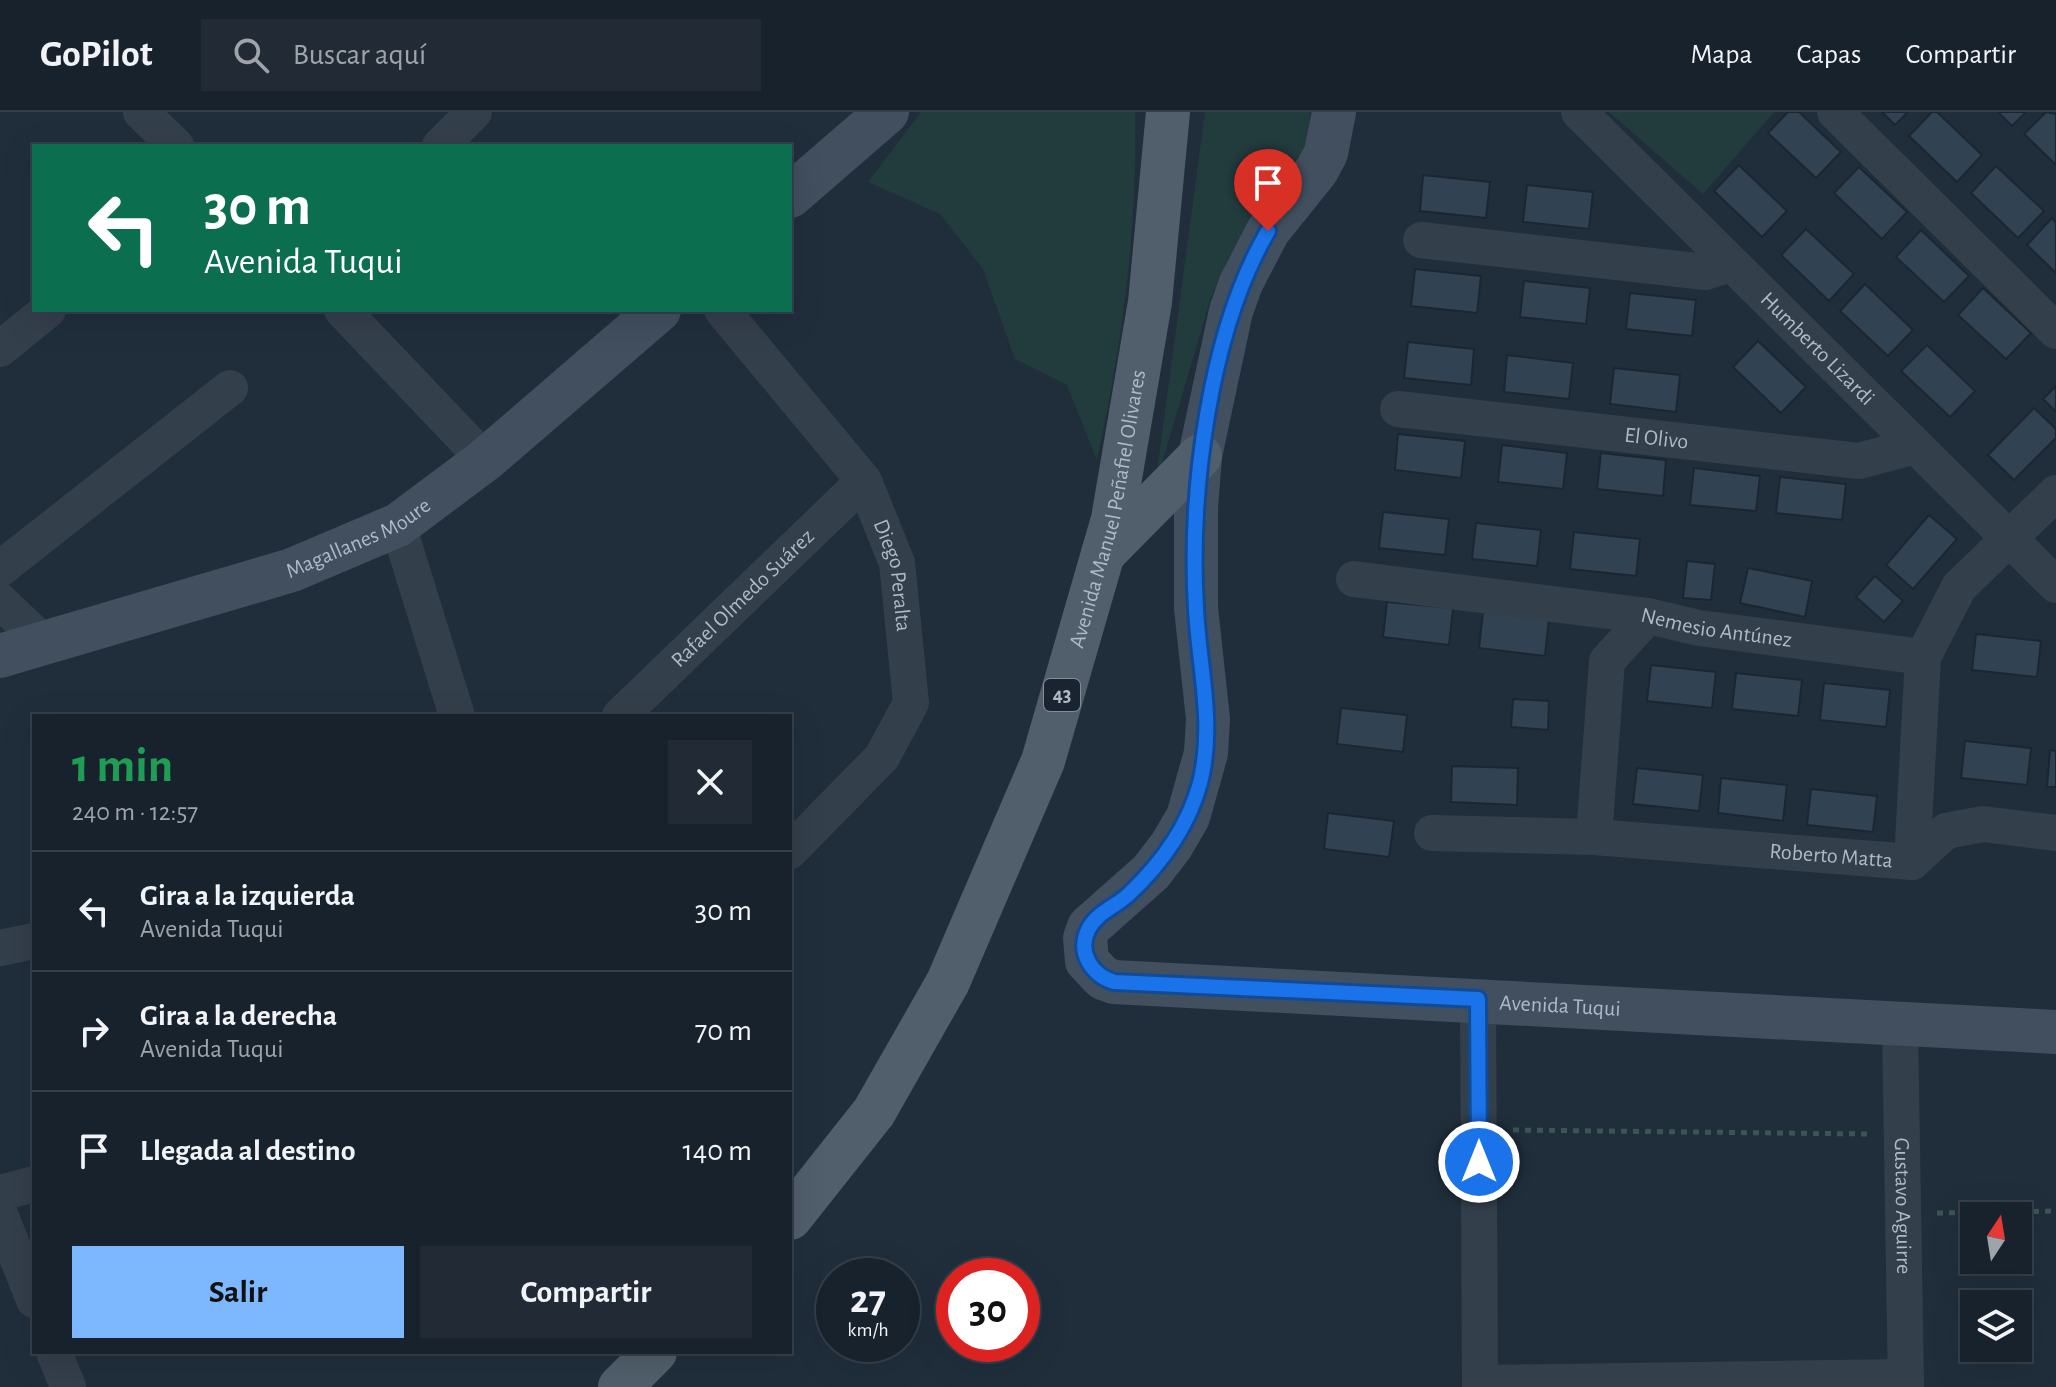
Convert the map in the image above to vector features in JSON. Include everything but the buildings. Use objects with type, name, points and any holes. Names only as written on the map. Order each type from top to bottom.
[{"type":"main road","name":"Avenida Manuel Peñafiel Olivares","points":[[792,1215],[874,1112],[948,982],[1043,761],[1113,519],[1150,302],[1168,112]]},
{"type":"main road","points":[[1103,554],[1200,456]]},
{"type":"main road","points":[[620,1387],[653,1354]]},
{"type":"street","points":[[141,112],[174,144]]},
{"type":"street","points":[[442,144],[474,112]]},
{"type":"street","points":[[792,194],[887,112]]},
{"type":"street","name":"Avenida Tuqui","points":[[1334,112],[1332,134],[1317,170],[1268,231],[1241,283],[1200,456],[1194,557],[1200,664],[1208,719],[1199,786],[1188,817],[1151,872],[1089,927],[1085,938],[1087,961],[1103,978],[1114,982],[2056,1032]]},
{"type":"street","name":"Humberto Lizardi","points":[[1579,112],[2056,585]]},
{"type":"street","points":[[1835,112],[2056,331]]},
{"type":"street","points":[[1421,240],[1705,272],[1730,264]]},
{"type":"street","points":[[0,349],[46,312]]},
{"type":"street","points":[[344,312],[485,460]]},
{"type":"street","name":"Magallanes Moure","points":[[0,656],[46,645],[292,570],[398,525],[485,460],[657,312]]},
{"type":"street","name":"Diego Peralta","points":[[724,312],[864,481],[897,563],[911,703],[882,757],[792,849]]},
{"type":"street","points":[[0,569],[230,388]]},
{"type":"street","name":"El Olivo","points":[[1398,409],[1859,461],[1915,446]]},
{"type":"street","name":"Rafael Olmedo Suárez","points":[[622,714],[864,481]]},
{"type":"street","points":[[1912,862],[1923,657],[1959,587],[2056,493]]},
{"type":"street","points":[[398,525],[456,714]]},
{"type":"street","points":[[1354,579],[1648,616]]},
{"type":"street","points":[[0,601],[46,645]]},
{"type":"street","name":"Nemesio Antúnez","points":[[1594,837],[1607,661],[1648,616],[1699,628],[1923,657]]},
{"type":"street","name":"Roberto Matta","points":[[1432,833],[1594,837],[1912,862],[1946,831],[1983,824],[2056,833]]},
{"type":"street","points":[[0,948],[32,941]]},
{"type":"street","points":[[1478,999],[1480,1385],[1906,1382]]},
{"type":"street","name":"Gustavo Aguirre","points":[[1900,1026],[1906,1382]]},
{"type":"street","points":[[0,1193],[32,1185]]},
{"type":"street","points":[[0,1214],[32,1295]]},
{"type":"street","points":[[55,1354],[68,1387]]},
{"type":"path","points":[[1479,1130],[1904,1135]]},
{"type":"path","points":[[1904,1213],[2056,1211]]},
{"type":"green space","points":[[921,112],[1135,112],[1131,243],[1114,374],[1097,460],[1067,385],[1015,359],[983,269],[940,214],[868,182]]},
{"type":"green space","points":[[1205,112],[1310,112],[1308,144],[1269,205],[1229,257],[1211,297],[1155,487]]},
{"type":"green space","points":[[1609,112],[1774,112],[1703,194]]},
{"type":"route","points":[[1268,231],[1253,255],[1231,311],[1200,456],[1194,557],[1200,664],[1208,719],[1206,753],[1199,786],[1188,817],[1171,846],[1126,897],[1096,918],[1089,927],[1084,950],[1094,971],[1114,982],[1478,999],[1479,1162]]}]
